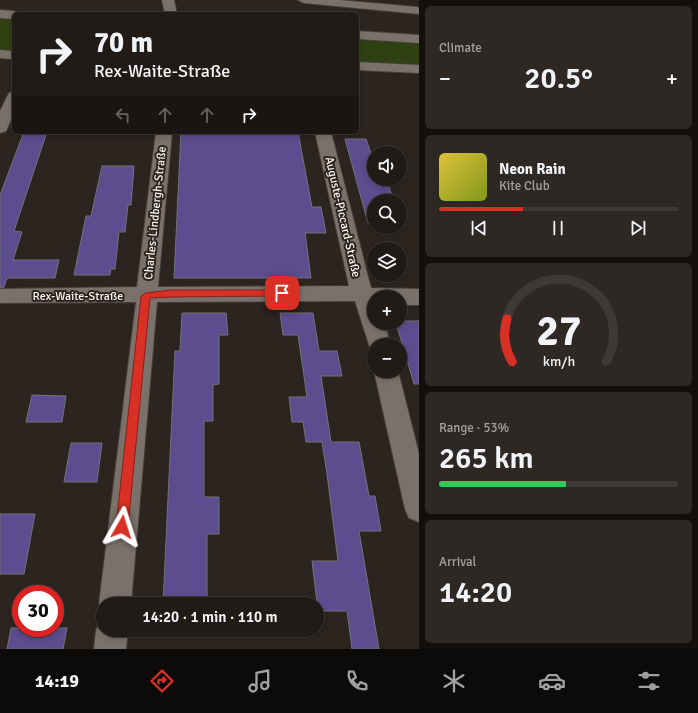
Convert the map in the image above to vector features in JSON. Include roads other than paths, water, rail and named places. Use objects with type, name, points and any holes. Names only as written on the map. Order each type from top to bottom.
[{"type":"street","points":[[168,0],[171,12]]},
{"type":"street","points":[[304,0],[418,13]]},
{"type":"street","points":[[411,0],[418,13]]},
{"type":"street","points":[[0,14],[12,15]]},
{"type":"street","points":[[359,35],[419,39]]},
{"type":"street","points":[[0,54],[12,55]]},
{"type":"street","points":[[359,66],[419,69]]},
{"type":"street","points":[[0,128],[12,101]]},
{"type":"street","name":"Charles-Lindbergh-Straße","points":[[116,597],[164,134]]},
{"type":"street","name":"Auguste-Piccard-Straße","points":[[323,134],[357,279],[367,305]]},
{"type":"street","name":"Rex-Waite-Straße","points":[[0,296],[146,296],[171,294],[363,295],[419,297]]},
{"type":"street","points":[[388,378],[419,509]]},
{"type":"street","points":[[110,649],[111,637]]}]
